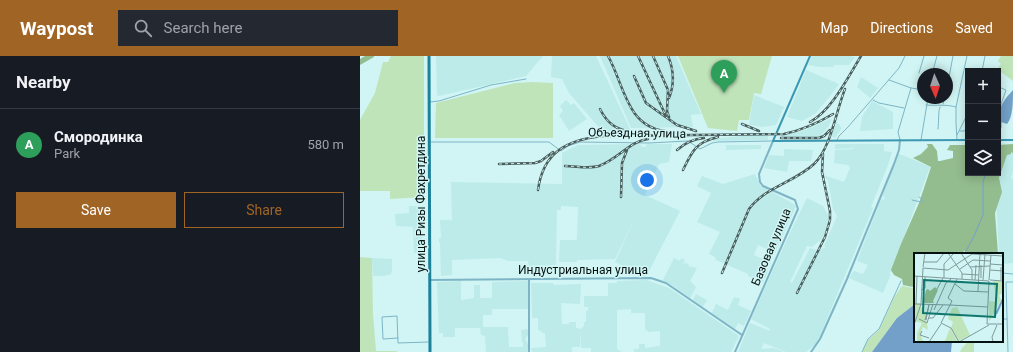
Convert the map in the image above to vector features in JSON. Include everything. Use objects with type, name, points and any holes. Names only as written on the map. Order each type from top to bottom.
[{"type":"main road","name":"улица Ризы Фахретдина","points":[[429,56],[430,352]]},
{"type":"main road","name":"Базовая улица","points":[[773,141],[810,56]]},
{"type":"main road","points":[[773,141],[965,140]]},
{"type":"main road","points":[[1001,140],[1013,140]]},
{"type":"street","points":[[837,141],[839,136],[848,128],[899,68],[905,56]]},
{"type":"street","points":[[920,68],[924,56]]},
{"type":"street","points":[[934,68],[937,56]]},
{"type":"street","points":[[951,68],[953,56]]},
{"type":"street","points":[[957,140],[956,108],[967,56]]},
{"type":"street","points":[[983,68],[985,56]]},
{"type":"street","points":[[430,102],[439,101],[491,85],[526,79]]},
{"type":"street","points":[[888,80],[917,89]]},
{"type":"street","points":[[811,352],[820,339],[847,279],[894,164],[899,150],[900,140],[898,132],[911,88]]},
{"type":"street","points":[[1001,88],[1006,90],[1001,104]]},
{"type":"street","points":[[872,99],[879,103],[905,108]]},
{"type":"street","points":[[921,140],[926,105],[943,105],[956,108]]},
{"type":"street","points":[[938,129],[940,116],[939,108],[941,106]]},
{"type":"street","points":[[957,135],[965,119]]},
{"type":"street","points":[[959,131],[965,130]]},
{"type":"street","name":"Объездная улица","points":[[430,142],[549,142],[561,152],[568,146],[580,142],[649,143],[688,141],[700,150],[712,143],[718,142],[773,141]]},
{"type":"street","name":"Базовая улица","points":[[735,352],[798,209],[795,200],[764,186],[760,182],[759,174],[773,141]]},
{"type":"street","points":[[912,200],[920,202],[923,201],[919,197]]},
{"type":"street","points":[[1003,273],[1013,274]]},
{"type":"street","name":"Индустриальная улица","points":[[430,280],[651,278],[666,283],[742,335]]},
{"type":"street","points":[[529,279],[529,352]]},
{"type":"street","points":[[862,352],[868,339],[879,329],[901,282]]},
{"type":"street","points":[[1008,352],[1006,282],[1013,282]]},
{"type":"street","points":[[398,338],[383,339],[382,317],[397,316],[398,338],[398,344],[430,342]]},
{"type":"shaded area","points":[[436,56],[543,56],[526,76],[439,96],[437,95]]},
{"type":"shaded area","points":[[552,56],[596,56],[630,129],[603,132],[569,93],[562,79],[551,77]]},
{"type":"shaded area","points":[[600,56],[676,56],[701,114],[691,115],[693,127],[631,128]]},
{"type":"shaded area","points":[[812,56],[855,57],[849,65],[820,67],[808,65]]},
{"type":"shaded area","points":[[806,70],[839,84],[816,113],[802,121],[787,117]]},
{"type":"shaded area","points":[[861,77],[878,88],[870,98],[857,87]]},
{"type":"shaded area","points":[[1013,90],[1012,113],[1007,124],[1001,122],[1001,107]]},
{"type":"shaded area","points":[[754,95],[784,107],[776,125],[762,127],[749,125]]},
{"type":"shaded area","points":[[566,100],[571,105],[574,103],[587,119],[569,131],[559,115],[563,111],[560,106]]},
{"type":"shaded area","points":[[872,101],[893,112],[893,129],[860,131],[862,117]]},
{"type":"shaded area","points":[[830,119],[831,121],[828,127],[820,137],[782,137],[781,135],[805,130]]},
{"type":"shaded area","points":[[837,122],[842,128],[835,138],[831,136]]},
{"type":"shaded area","points":[[748,135],[768,135],[768,140],[713,141],[713,139]]},
{"type":"shaded area","points":[[640,144],[642,147],[645,147],[647,144],[672,144],[669,162],[659,164],[645,195],[680,211],[646,277],[615,262],[636,215],[615,259],[559,262],[560,240],[577,239],[578,207],[561,206],[561,210],[557,210],[556,265],[529,266],[528,261],[508,261],[500,258],[452,260],[452,275],[441,276],[439,242],[439,238],[441,238],[440,220],[451,220],[452,222],[451,182],[562,184],[562,153],[578,145]]},
{"type":"shaded area","points":[[835,144],[854,144],[853,148],[835,149]]},
{"type":"shaded area","points":[[854,144],[884,144],[884,151],[892,152],[871,207],[873,208],[817,343],[806,352],[786,352],[764,343],[761,349],[774,348],[784,352],[738,352],[750,323],[770,331],[770,329],[751,319],[807,198],[823,206],[829,217],[823,238],[812,247],[807,246],[790,282],[792,283],[810,248],[818,251],[826,247],[824,246],[837,216],[833,209],[828,180],[823,175],[844,182],[850,168],[848,165],[834,163],[835,150],[853,149]]},
{"type":"shaded area","points":[[726,145],[761,145],[761,149],[726,150]]},
{"type":"shaded area","points":[[784,149],[813,150],[811,161],[789,161],[787,172],[764,168],[769,155],[784,156]]},
{"type":"shaded area","points":[[1009,150],[1013,150],[1013,171],[1011,178],[1013,179],[1013,263],[1003,264],[1003,253],[999,253],[995,178],[999,178],[1001,176]]},
{"type":"shaded area","points":[[898,154],[930,167],[904,237],[905,239],[892,271],[889,273],[891,274],[883,293],[849,278],[854,271],[863,274],[868,265],[857,261],[881,199],[884,200],[885,197],[882,196]]},
{"type":"shaded area","points":[[755,174],[760,185],[796,206],[775,253],[758,245],[754,255],[771,263],[762,268],[768,271],[765,279],[759,275],[758,277],[764,280],[763,282],[716,260],[715,257],[709,254],[720,232],[697,222],[711,193],[697,186],[702,176],[723,184]]},
{"type":"shaded area","points":[[409,206],[422,206],[423,252],[414,253],[413,227],[396,226],[395,214],[409,213]]},
{"type":"shaded area","points":[[372,258],[392,259],[391,274],[384,276],[373,276]]},
{"type":"shaded area","points":[[674,258],[680,261],[681,258],[685,260],[683,264],[689,264],[688,266],[697,268],[690,281],[696,287],[690,298],[663,280]]},
{"type":"shaded area","points":[[646,280],[669,288],[739,336],[731,352],[634,352],[634,349],[639,349],[639,344],[645,344],[645,348],[660,346],[660,331],[649,332],[645,329],[645,313],[631,313],[631,309],[617,310],[617,349],[622,352],[591,352],[591,348],[581,348],[581,329],[584,326],[584,322],[586,322],[586,311],[588,311],[588,307],[584,307],[584,296],[608,296],[608,283],[617,283],[617,281]]},
{"type":"shaded area","points":[[461,281],[461,300],[474,298],[474,285],[480,285],[480,298],[492,298],[492,282],[528,281],[528,309],[492,309],[492,315],[483,315],[483,327],[508,327],[509,347],[523,347],[521,330],[528,329],[528,335],[525,339],[528,344],[528,352],[486,352],[485,336],[481,335],[480,328],[455,328],[455,337],[443,337],[443,333],[439,333],[437,282]]},
{"type":"shaded area","points":[[531,283],[553,283],[554,285],[581,284],[580,304],[561,303],[562,324],[576,322],[576,328],[581,329],[580,347],[572,347],[572,352],[532,352],[531,348],[546,347],[545,333],[538,330],[538,318],[532,318]]},
{"type":"shaded area","points":[[696,294],[707,300],[703,307],[693,300]]},
{"type":"shaded area","points":[[734,297],[740,299],[738,305],[751,311],[744,326],[738,323],[735,329],[712,313],[716,304],[728,310]]},
{"type":"shaded area","points":[[914,305],[914,342],[952,342],[951,352],[872,352],[897,318]]},
{"type":"green space","points":[[365,56],[374,57],[360,65],[360,59]]},
{"type":"green space","points":[[391,56],[424,56],[424,197],[390,199],[390,191],[360,191],[360,120],[375,93],[383,62],[388,62]]},
{"type":"green space","points":[[678,56],[772,56],[761,94],[754,93],[749,120],[739,120],[737,131],[708,128]]},
{"type":"green space","points":[[1001,56],[1013,56],[1013,81],[1001,72],[1001,68],[998,68],[1001,64],[998,61]]},
{"type":"green space","points":[[515,83],[553,83],[553,138],[435,138],[436,103]]},
{"type":"green space","points":[[927,144],[932,144],[937,151],[938,161],[940,161],[953,158],[953,151],[947,150],[950,145],[965,145],[965,176],[1000,176],[1002,192],[995,213],[998,253],[964,253],[964,251],[963,253],[959,253],[959,251],[958,253],[914,253],[914,288],[903,285],[902,279],[894,275],[891,270],[919,203],[931,167],[913,158],[921,154],[928,147]]},
{"type":"green space","points":[[1013,144],[1013,153],[1011,152],[1011,154],[1007,155],[1001,172],[1001,145]]},
{"type":"green space","points":[[360,257],[372,258],[373,314],[376,351],[397,352],[360,352]]},
{"type":"green space","points":[[902,286],[913,288],[914,305],[897,318],[872,352],[862,352],[868,340],[879,330],[895,296]]},
{"type":"green space","points":[[967,342],[974,342],[974,352],[960,352]]},
{"type":"waterway","points":[[966,251],[983,215],[983,182],[985,176]]},
{"type":"railway","points":[[608,56],[628,102],[634,112],[642,121],[652,127],[665,131]]},
{"type":"railway","points":[[638,56],[666,116]]},
{"type":"railway","points":[[653,56],[668,90],[667,111],[669,117]]},
{"type":"railway","points":[[668,56],[672,66],[673,77],[669,98]]},
{"type":"railway","points":[[810,122],[818,117],[832,101],[861,56]]},
{"type":"railway","points":[[634,76],[646,103],[677,125],[696,131]]},
{"type":"railway","points":[[722,273],[749,209],[763,195],[798,176],[814,164],[820,157],[829,139],[845,89]]},
{"type":"railway","points":[[600,109],[609,122],[617,128],[632,132]]},
{"type":"railway","points":[[538,190],[545,166],[551,157],[568,145],[589,138],[602,136],[784,134],[810,126],[833,114]]},
{"type":"railway","points":[[742,124],[759,131]]},
{"type":"railway","points":[[781,138],[819,138],[824,136],[830,130]]},
{"type":"railway","points":[[683,170],[696,148],[705,142],[718,137]]},
{"type":"railway","points":[[677,150],[689,142],[704,138]]},
{"type":"railway","points":[[565,166],[599,166],[612,160],[635,143],[648,139]]},
{"type":"railway","points":[[621,197],[622,163],[627,150]]},
{"type":"railway","points":[[499,164],[535,163],[541,161],[553,152]]},
{"type":"railway","points":[[797,293],[825,237],[830,220],[830,211],[822,172],[823,154]]},
{"type":"place","name":"Смородинка","points":[[724,93]]}]
